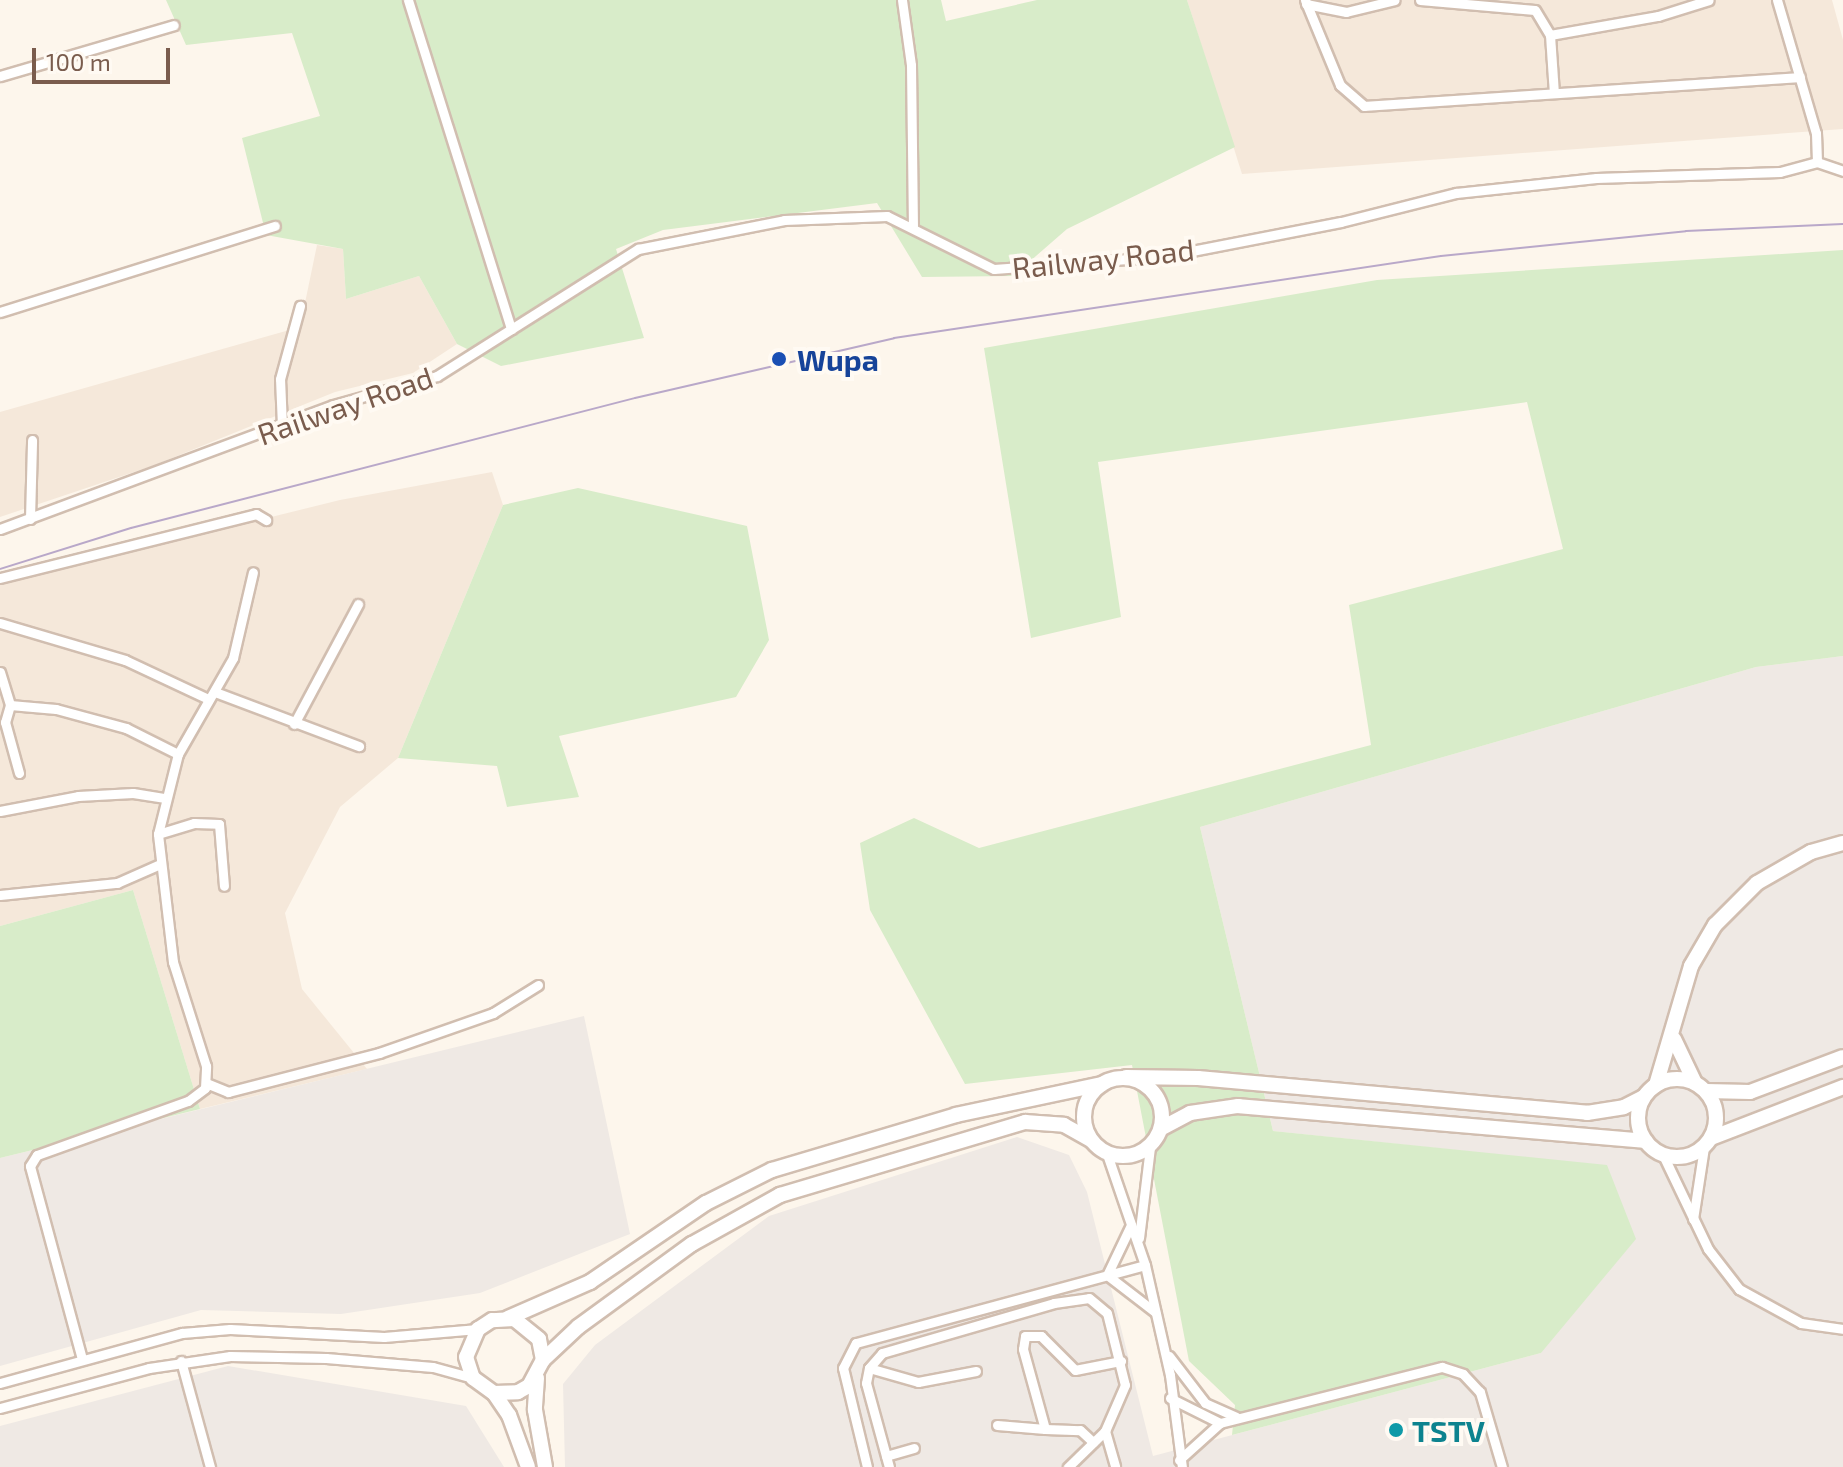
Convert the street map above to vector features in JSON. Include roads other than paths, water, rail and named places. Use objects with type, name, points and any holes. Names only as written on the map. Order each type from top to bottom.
[{"type":"street","points":[[408,0],[511,329]]},
{"type":"street","points":[[902,0],[911,65],[913,226]]},
{"type":"street","points":[[1306,2],[1346,12],[1395,0]]},
{"type":"street","points":[[1420,0],[1520,5],[1535,10],[1550,35],[1554,93]]},
{"type":"street","points":[[1550,35],[1658,16],[1709,0]]},
{"type":"street","points":[[1777,0],[1816,133],[1817,162],[1843,171]]},
{"type":"street","points":[[1306,2],[1340,85],[1364,106],[1800,77]]},
{"type":"street","points":[[0,76],[174,25]]},
{"type":"street","name":"Railway Road","points":[[0,529],[333,405],[437,376],[638,249],[784,220],[875,215],[913,226],[979,265],[994,269],[1099,263],[1166,256],[1341,222],[1456,193],[1596,178],[1780,172],[1817,162]]},
{"type":"street","points":[[0,312],[275,226]]},
{"type":"street","points":[[282,426],[280,379],[300,306]]},
{"type":"street","points":[[30,519],[32,440]]},
{"type":"street","points":[[0,578],[256,514],[266,520]]},
{"type":"street","points":[[206,1083],[191,1009],[173,962],[158,865],[158,834],[164,798],[178,754],[240,636],[253,572]]},
{"type":"street","points":[[294,724],[358,604]]},
{"type":"street","points":[[0,623],[125,660],[211,695],[359,746]]},
{"type":"street","points":[[0,672],[10,705],[5,722],[19,773]]},
{"type":"street","points":[[10,705],[56,709],[126,728],[178,754]]},
{"type":"street","points":[[0,811],[78,796],[133,793],[164,798]]},
{"type":"street","points":[[158,834],[194,823],[219,824],[224,886]]},
{"type":"street","points":[[1656,1085],[1674,1039],[1691,966],[1732,905],[1783,867],[1843,843]]},
{"type":"street","points":[[0,895],[117,883],[158,865]]},
{"type":"street","points":[[206,1083],[228,1092],[379,1053],[493,1013],[538,985]]},
{"type":"street","points":[[1674,1039],[1716,1114],[1693,1219]]},
{"type":"street","points":[[0,1383],[182,1333],[230,1329],[384,1337],[478,1329],[590,1282],[706,1203],[772,1170],[956,1115],[1126,1077],[1198,1078],[1587,1113],[1624,1107],[1668,1080],[1750,1092],[1843,1057]]},
{"type":"street","points":[[1126,1077],[1156,1094],[1162,1128]]},
{"type":"street","points":[[82,1359],[31,1175],[32,1161],[45,1152],[188,1101],[206,1083]]},
{"type":"street","points":[[1091,1140],[1083,1116],[1092,1092],[1102,1084]]},
{"type":"street","points":[[1663,1155],[1685,1156],[1708,1142],[1843,1087]]},
{"type":"street","points":[[1644,1097],[1637,1119],[1645,1141],[1663,1155],[1708,1249],[1739,1289],[1801,1323],[1843,1329]]},
{"type":"street","points":[[1139,1242],[1150,1147],[1162,1128],[1190,1113],[1238,1106],[1645,1141]]},
{"type":"street","points":[[545,1467],[535,1410],[537,1378],[543,1360],[578,1327],[692,1244],[780,1195],[1025,1122],[1064,1125],[1091,1140],[1107,1154],[1122,1157],[1150,1147]]},
{"type":"street","points":[[1107,1154],[1145,1265],[1165,1350],[1180,1464]]},
{"type":"street","points":[[1107,1275],[1131,1225]]},
{"type":"street","points":[[867,1467],[843,1368],[856,1343],[1145,1265]]},
{"type":"street","points":[[1107,1275],[1156,1313]]},
{"type":"street","points":[[889,1467],[868,1395],[869,1368],[882,1353],[1077,1297],[1098,1302],[1107,1313],[1121,1361],[1122,1399],[1110,1412],[1105,1431],[1115,1467]]},
{"type":"street","points":[[508,1318],[530,1326],[539,1339],[543,1360]]},
{"type":"street","points":[[473,1378],[466,1357],[478,1329]]},
{"type":"street","points":[[1045,1429],[1023,1349],[1025,1336],[1041,1336],[1075,1370],[1091,1371],[1121,1361]]},
{"type":"street","points":[[1165,1350],[1194,1394],[1215,1410],[1239,1418]]},
{"type":"street","points":[[0,1408],[181,1361],[280,1355],[433,1367],[473,1378],[494,1393],[509,1415],[528,1467]]},
{"type":"street","points":[[181,1361],[210,1467]]},
{"type":"street","points":[[1180,1464],[1220,1423],[1442,1367],[1463,1374],[1480,1392],[1502,1467]]},
{"type":"street","points":[[869,1368],[918,1382],[976,1371]]},
{"type":"street","points":[[494,1393],[518,1392],[537,1378]]},
{"type":"street","points":[[1170,1398],[1220,1423]]},
{"type":"street","points":[[997,1425],[1080,1430],[1093,1442]]},
{"type":"street","points":[[1068,1467],[1105,1431]]},
{"type":"street","points":[[886,1456],[914,1448]]},
{"type":"tram line","points":[[0,569],[131,528],[635,398],[894,338],[1441,256],[1686,231],[1843,224]]},
{"type":"place","name":"Wupa","points":[[779,359]]},
{"type":"place","name":"TSTV","points":[[1396,1430]]}]
